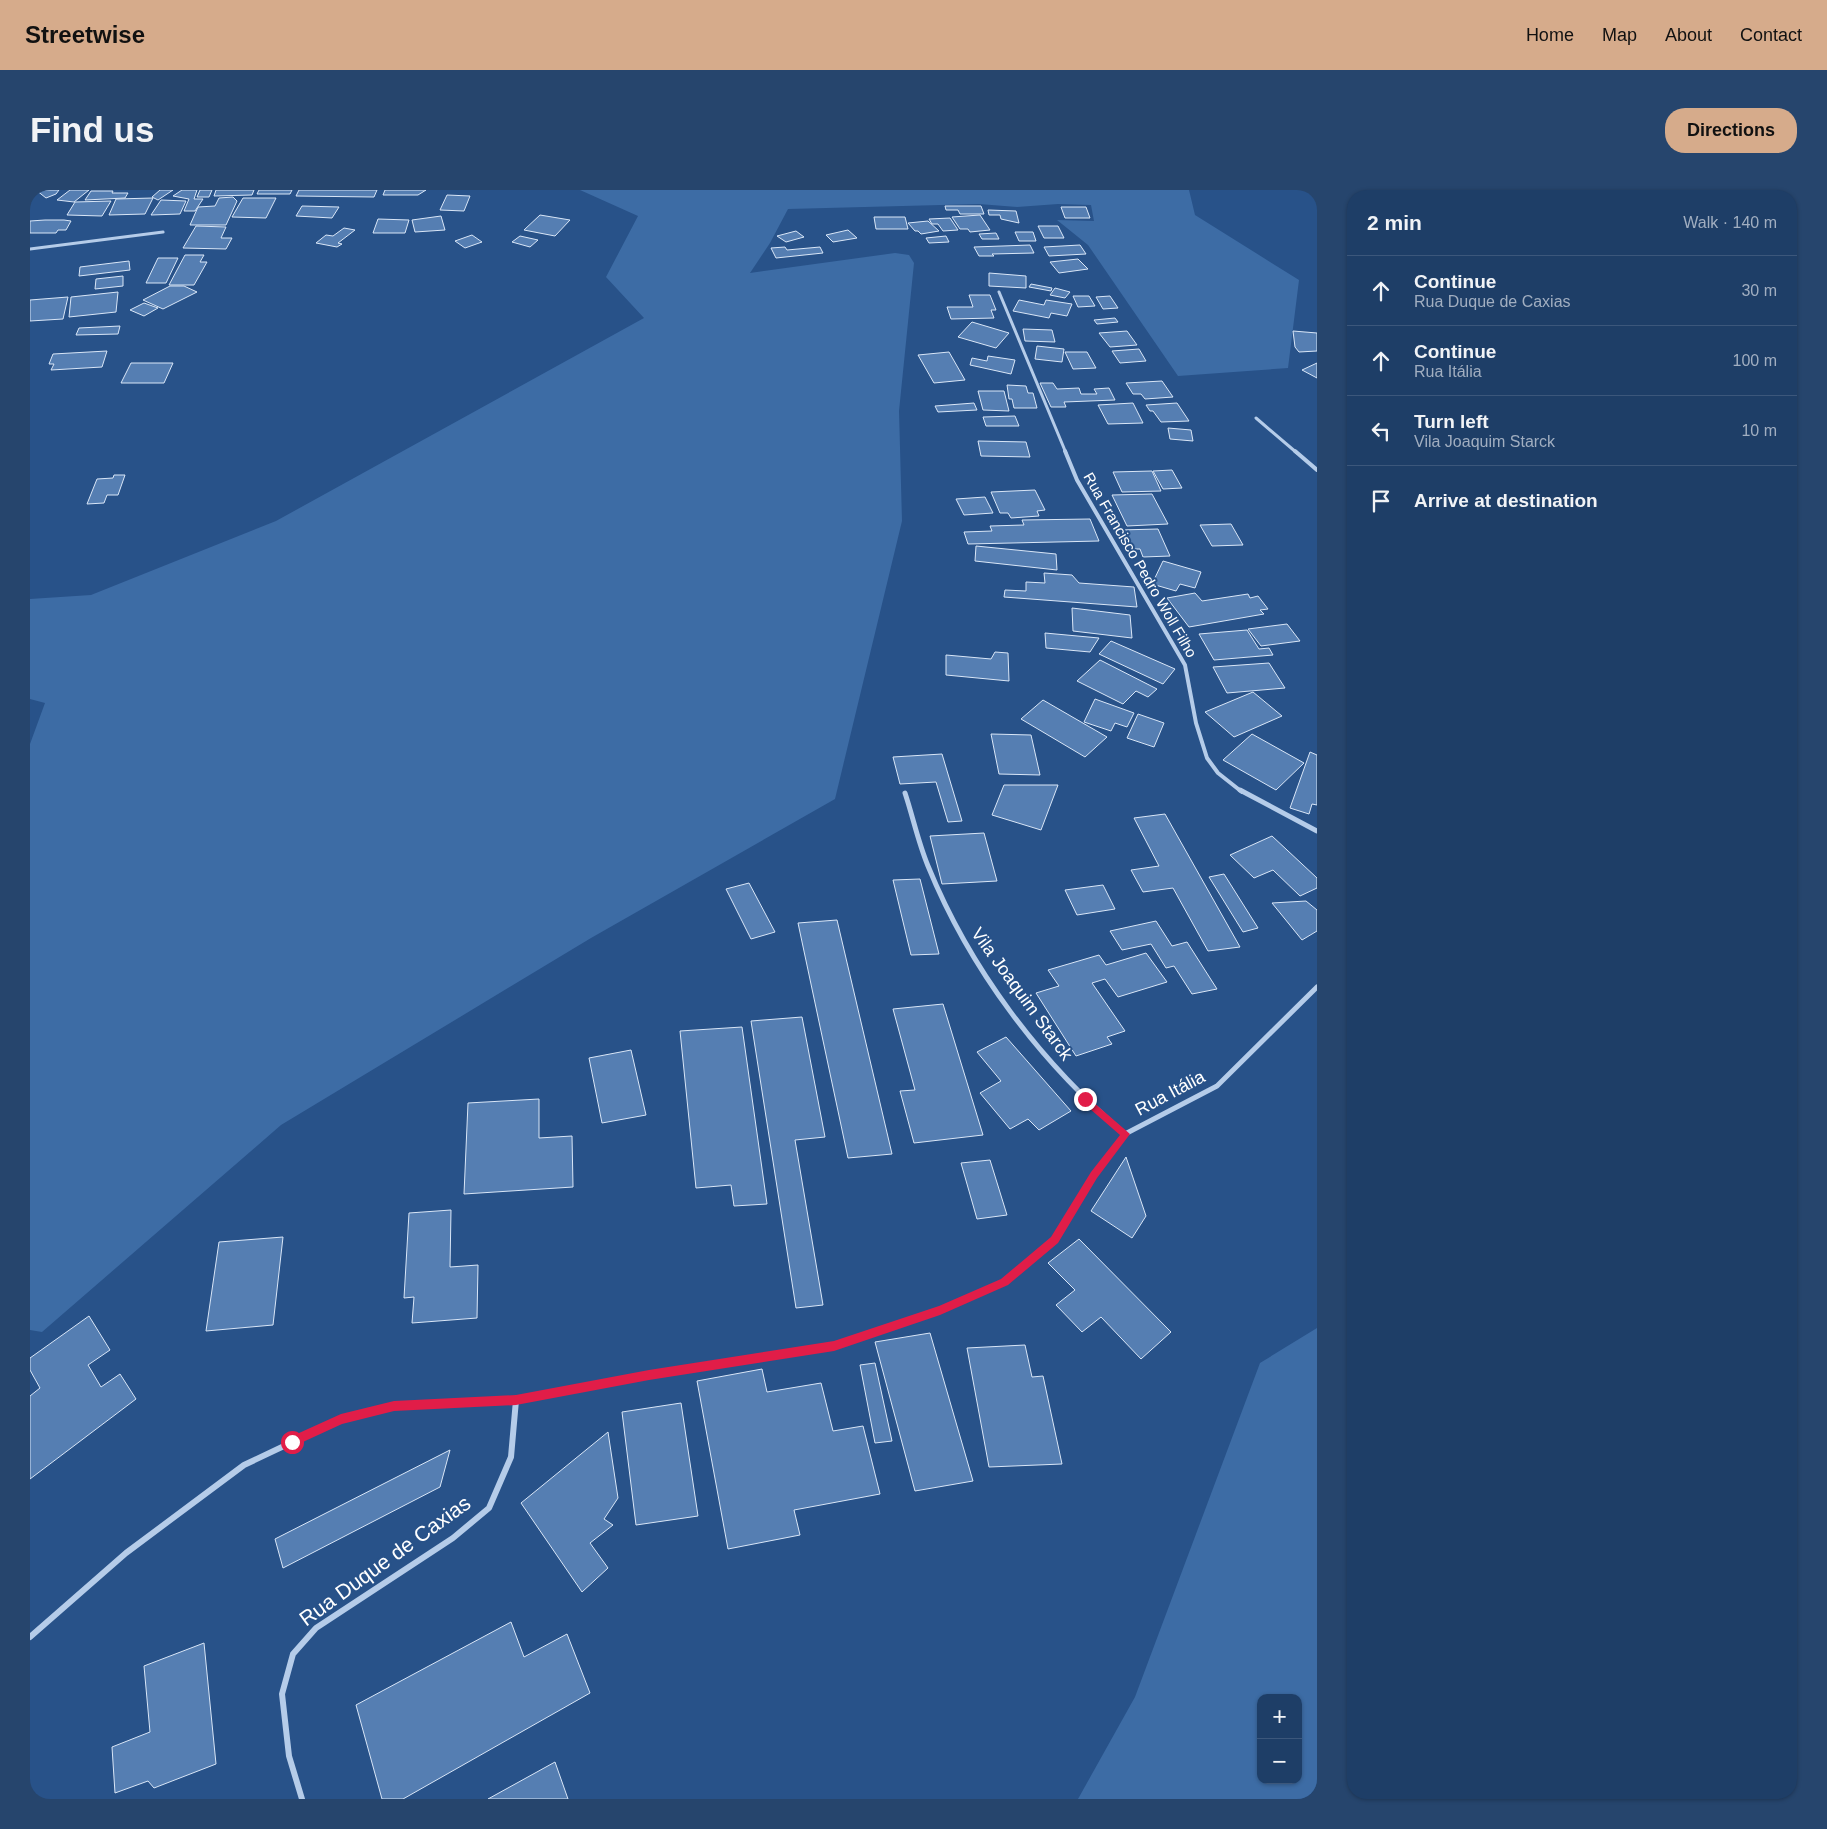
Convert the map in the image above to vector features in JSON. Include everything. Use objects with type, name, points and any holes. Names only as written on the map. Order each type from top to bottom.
[{"type":"street","points":[[30,249],[162,232]]},
{"type":"street","name":"Rua Francisco Pedro Woll Filho","points":[[999,292],[1077,480],[1185,665],[1196,723],[1207,758],[1218,774],[1239,790],[1317,831]]},
{"type":"street","points":[[1256,418],[1317,470]]},
{"type":"street","name":"Vila Joaquim Starck","points":[[905,793],[928,865],[960,933],[991,981],[1040,1050],[1085,1099],[1126,1134]]},
{"type":"street","name":"Rua Itália","points":[[516,1400],[649,1375],[834,1346],[940,1310],[1004,1282],[1054,1240],[1094,1175],[1126,1134],[1217,1086],[1317,986]]},
{"type":"street","points":[[30,1637],[126,1553],[244,1465],[341,1419],[394,1406],[516,1400]]},
{"type":"street","name":"Rua Duque de Caxias","points":[[302,1799],[289,1756],[282,1694],[293,1654],[316,1628],[453,1538],[489,1508],[511,1457],[516,1400]]},
{"type":"shaded area","points":[[580,190],[1189,190],[1195,215],[1299,280],[1288,368],[1178,376],[1088,245],[1057,220],[1094,221],[1091,205],[1058,204],[1017,207],[979,204],[788,209],[770,243],[750,273],[895,253],[909,255],[914,263],[899,411],[902,521],[835,799],[591,938],[281,1125],[42,1332],[30,1330],[30,744],[45,703],[30,699],[30,599],[91,595],[276,521],[644,318],[606,277],[638,216]]},
{"type":"shaded area","points":[[1317,1328],[1317,1799],[1078,1799],[1135,1697],[1260,1363]]},
{"type":"building","points":[[36,190],[59,190],[56,194],[46,198]]},
{"type":"building","points":[[70,190],[89,190],[74,202],[57,200]]},
{"type":"building","points":[[160,190],[173,190],[158,200],[152,197]]},
{"type":"building","points":[[182,190],[197,190],[194,199],[203,199],[195,211],[184,211],[189,199],[173,196]]},
{"type":"building","points":[[200,190],[212,190],[209,197],[197,197]]},
{"type":"building","points":[[216,190],[254,190],[252,195],[214,196]]},
{"type":"building","points":[[259,190],[292,190],[290,194],[257,194]]},
{"type":"building","points":[[299,190],[377,190],[374,197],[296,196]]},
{"type":"building","points":[[385,190],[426,190],[418,195],[383,195]]},
{"type":"building","points":[[91,191],[128,193],[125,198],[85,200]]},
{"type":"building","points":[[447,195],[470,196],[464,211],[440,210]]},
{"type":"building","points":[[233,197],[237,201],[226,225],[190,225],[198,207],[215,206],[219,198]]},
{"type":"building","points":[[153,198],[145,214],[109,215],[116,199]]},
{"type":"building","points":[[243,198],[276,198],[266,218],[232,217]]},
{"type":"building","points":[[161,200],[186,201],[180,214],[151,215]]},
{"type":"building","points":[[111,201],[102,216],[67,215],[75,202]]},
{"type":"building","points":[[302,206],[339,207],[332,218],[296,216]]},
{"type":"building","points":[[945,206],[981,206],[984,214],[960,214],[958,210],[946,210]]},
{"type":"building","points":[[1061,207],[1086,207],[1090,218],[1065,218]]},
{"type":"building","points":[[988,210],[1016,211],[1019,223],[1001,219],[1000,215],[989,215]]},
{"type":"building","points":[[540,215],[570,220],[555,236],[524,230]]},
{"type":"building","points":[[980,215],[990,230],[970,232],[968,229],[960,229],[952,217]]},
{"type":"building","points":[[441,216],[445,230],[415,232],[412,220]]},
{"type":"building","points":[[874,217],[905,217],[908,229],[876,229]]},
{"type":"building","points":[[950,218],[958,230],[943,231],[938,224],[932,224],[929,219]]},
{"type":"building","points":[[378,219],[409,220],[405,233],[373,233]]},
{"type":"building","points":[[30,221],[71,221],[66,230],[58,230],[56,233],[30,233]]},
{"type":"building","points":[[928,221],[939,231],[921,234],[915,231],[908,223]]},
{"type":"building","points":[[196,226],[226,227],[221,238],[232,238],[226,249],[183,248]]},
{"type":"building","points":[[1038,226],[1058,226],[1064,238],[1044,238]]},
{"type":"building","points":[[344,228],[355,230],[338,243],[342,244],[337,247],[316,243],[326,235],[333,236]]},
{"type":"building","points":[[848,230],[857,238],[833,242],[826,235]]},
{"type":"building","points":[[796,231],[804,237],[786,242],[777,236]]},
{"type":"building","points":[[1015,232],[1033,232],[1036,241],[1019,241]]},
{"type":"building","points":[[996,233],[999,239],[982,239],[979,234]]},
{"type":"building","points":[[472,235],[482,242],[465,248],[455,241]]},
{"type":"building","points":[[520,236],[538,240],[530,247],[512,242]]},
{"type":"building","points":[[946,236],[949,242],[929,243],[926,238]]},
{"type":"building","points":[[1030,245],[1034,253],[992,254],[994,256],[979,256],[974,247]]},
{"type":"building","points":[[1080,245],[1086,254],[1049,256],[1044,247]]},
{"type":"building","points":[[785,247],[787,250],[820,247],[823,253],[776,258],[771,248]]},
{"type":"building","points":[[185,255],[204,255],[200,262],[207,262],[194,285],[169,285]]},
{"type":"building","points":[[158,258],[178,258],[166,283],[146,283]]},
{"type":"building","points":[[1078,259],[1088,269],[1059,273],[1050,262]]},
{"type":"building","points":[[129,261],[130,270],[79,276],[80,267]]},
{"type":"building","points":[[989,273],[1026,276],[1026,288],[989,286]]},
{"type":"building","points":[[123,276],[123,286],[95,289],[96,279]]},
{"type":"building","points":[[1031,284],[1052,288],[1051,291],[1029,287]]},
{"type":"building","points":[[170,286],[184,286],[197,292],[163,309],[143,300]]},
{"type":"building","points":[[1055,288],[1070,292],[1065,298],[1050,295]]},
{"type":"building","points":[[118,292],[116,312],[69,317],[71,297]]},
{"type":"building","points":[[969,295],[990,295],[996,310],[991,310],[994,318],[951,319],[947,307],[973,307]]},
{"type":"building","points":[[1073,296],[1089,296],[1095,306],[1078,307]]},
{"type":"building","points":[[1110,296],[1118,308],[1103,309],[1096,297]]},
{"type":"building","points":[[68,297],[63,319],[30,321],[30,300]]},
{"type":"building","points":[[1019,300],[1044,305],[1046,300],[1072,304],[1067,316],[1051,313],[1049,318],[1013,311]]},
{"type":"building","points":[[144,303],[158,308],[144,316],[130,310]]},
{"type":"building","points":[[1115,318],[1118,322],[1097,324],[1094,320]]},
{"type":"building","points":[[972,322],[1009,333],[996,348],[958,337]]},
{"type":"building","points":[[120,326],[118,334],[76,335],[79,328]]},
{"type":"building","points":[[1023,329],[1052,330],[1055,342],[1025,341]]},
{"type":"building","points":[[1127,331],[1137,345],[1110,347],[1099,333]]},
{"type":"building","points":[[1293,331],[1317,333],[1317,351],[1299,352],[1295,347]]},
{"type":"building","points":[[1037,346],[1064,349],[1062,362],[1035,359]]},
{"type":"building","points":[[1139,349],[1146,361],[1120,363],[1112,351]]},
{"type":"building","points":[[107,351],[102,367],[51,370],[54,364],[49,364],[53,354]]},
{"type":"building","points":[[949,352],[965,380],[934,383],[918,355]]},
{"type":"building","points":[[1065,352],[1087,352],[1096,368],[1073,369]]},
{"type":"building","points":[[988,356],[1015,360],[1011,374],[970,365],[972,358],[987,361]]},
{"type":"building","points":[[131,363],[173,363],[164,383],[121,383]]},
{"type":"building","points":[[1317,363],[1317,378],[1302,370]]},
{"type":"building","points":[[1162,381],[1173,397],[1145,399],[1141,394],[1133,394],[1126,383]]},
{"type":"building","points":[[1040,383],[1053,383],[1057,389],[1079,388],[1081,394],[1097,394],[1094,389],[1109,388],[1115,400],[1064,402],[1066,407],[1051,407]]},
{"type":"building","points":[[1007,385],[1026,386],[1028,393],[1033,393],[1037,408],[1014,408],[1012,399],[1009,399]]},
{"type":"building","points":[[978,391],[1004,391],[1009,411],[983,410]]},
{"type":"building","points":[[974,403],[977,410],[938,412],[935,406]]},
{"type":"building","points":[[1133,403],[1143,423],[1108,424],[1098,405]]},
{"type":"building","points":[[1177,403],[1189,421],[1161,422],[1146,405]]},
{"type":"building","points":[[1015,416],[1019,426],[986,426],[983,417]]},
{"type":"building","points":[[1168,428],[1191,430],[1193,441],[1170,439]]},
{"type":"building","points":[[978,441],[1026,442],[1030,457],[981,456]]},
{"type":"building","points":[[1172,470],[1182,488],[1163,489],[1153,471]]},
{"type":"building","points":[[1152,471],[1161,491],[1122,492],[1113,472]]},
{"type":"building","points":[[114,475],[125,475],[118,495],[107,495],[104,503],[87,504],[97,479],[113,478]]},
{"type":"building","points":[[1035,490],[1045,510],[1037,511],[1039,516],[1011,518],[1008,513],[1000,513],[991,492]]},
{"type":"building","points":[[1152,494],[1168,524],[1127,526],[1112,495]]},
{"type":"building","points":[[985,497],[993,513],[964,515],[956,499]]},
{"type":"building","points":[[1090,519],[1099,541],[968,544],[964,532],[992,531],[990,526],[1024,525],[1022,520]]},
{"type":"building","points":[[1231,524],[1243,545],[1212,546],[1200,525]]},
{"type":"building","points":[[1158,529],[1170,556],[1143,557],[1140,549],[1127,549],[1119,530]]},
{"type":"building","points":[[976,546],[1056,554],[1057,570],[975,561]]},
{"type":"building","points":[[1163,561],[1201,572],[1195,588],[1180,584],[1176,591],[1152,584]]},
{"type":"building","points":[[1044,573],[1072,575],[1079,583],[1134,587],[1137,607],[1004,597],[1005,590],[1026,591],[1026,582],[1045,583]]},
{"type":"building","points":[[1195,593],[1202,601],[1248,594],[1250,598],[1258,596],[1268,609],[1260,610],[1264,614],[1189,627],[1167,598]]},
{"type":"building","points":[[1072,608],[1130,615],[1132,638],[1073,631]]},
{"type":"building","points":[[1287,624],[1300,641],[1261,646],[1248,629]]},
{"type":"building","points":[[1247,630],[1259,649],[1269,648],[1273,655],[1214,660],[1199,634]]},
{"type":"building","points":[[1045,633],[1099,638],[1090,652],[1046,648]]},
{"type":"building","points":[[1111,641],[1175,669],[1163,684],[1099,654]]},
{"type":"building","points":[[995,652],[1008,653],[1009,681],[946,675],[946,655],[991,659]]},
{"type":"building","points":[[1100,660],[1157,689],[1148,697],[1136,691],[1123,704],[1077,681]]},
{"type":"building","points":[[1269,663],[1285,688],[1227,693],[1213,667]]},
{"type":"building","points":[[1253,692],[1282,716],[1234,737],[1205,712]]},
{"type":"building","points":[[1095,699],[1134,713],[1127,727],[1115,723],[1111,731],[1084,722]]},
{"type":"building","points":[[1043,700],[1107,737],[1085,757],[1021,719]]},
{"type":"building","points":[[1138,714],[1164,723],[1154,747],[1127,738]]},
{"type":"building","points":[[991,734],[1031,735],[1040,775],[999,774]]},
{"type":"building","points":[[1252,734],[1304,763],[1276,790],[1223,760]]},
{"type":"building","points":[[1310,752],[1317,755],[1317,805],[1312,804],[1309,814],[1290,808]]},
{"type":"building","points":[[942,754],[962,821],[948,822],[936,782],[900,784],[893,757]]},
{"type":"building","points":[[1004,785],[1058,785],[1041,830],[992,815]]},
{"type":"building","points":[[1165,814],[1240,947],[1208,951],[1173,888],[1143,892],[1131,870],[1159,866],[1134,818]]},
{"type":"building","points":[[984,833],[997,881],[942,884],[930,836]]},
{"type":"building","points":[[1272,836],[1317,878],[1317,888],[1300,896],[1273,870],[1254,878],[1230,855]]},
{"type":"building","points":[[1224,874],[1258,928],[1243,932],[1209,877]]},
{"type":"building","points":[[920,879],[939,954],[911,955],[893,880]]},
{"type":"building","points":[[749,883],[775,932],[751,939],[726,889]]},
{"type":"building","points":[[1103,885],[1115,909],[1077,915],[1065,890]]},
{"type":"building","points":[[1306,901],[1317,910],[1317,931],[1302,940],[1272,903]]},
{"type":"building","points":[[837,920],[892,1154],[848,1158],[798,923]]},
{"type":"building","points":[[1156,921],[1172,946],[1187,942],[1217,989],[1192,994],[1174,966],[1166,968],[1151,944],[1122,950],[1110,931]]},
{"type":"building","points":[[1146,953],[1167,982],[1118,997],[1105,979],[1092,983],[1125,1031],[1107,1037],[1112,1044],[1076,1056],[1036,993],[1059,986],[1048,970],[1099,955],[1106,965]]},
{"type":"building","points":[[943,1004],[983,1135],[914,1143],[900,1091],[915,1090],[893,1009]]},
{"type":"building","points":[[802,1017],[825,1137],[795,1140],[823,1305],[796,1308],[751,1021]]},
{"type":"building","points":[[742,1027],[767,1204],[734,1206],[731,1185],[696,1188],[680,1031]]},
{"type":"building","points":[[1006,1037],[1071,1111],[1039,1130],[1028,1119],[1010,1129],[980,1093],[1001,1081],[977,1052]]},
{"type":"building","points":[[631,1050],[646,1115],[602,1123],[589,1058]]},
{"type":"building","points":[[539,1099],[539,1138],[572,1136],[573,1187],[464,1194],[468,1103]]},
{"type":"building","points":[[1126,1157],[1146,1216],[1132,1238],[1091,1211]]},
{"type":"building","points":[[990,1160],[1007,1215],[977,1219],[961,1163]]},
{"type":"building","points":[[451,1210],[450,1267],[478,1265],[477,1318],[412,1323],[414,1297],[404,1298],[409,1213]]},
{"type":"building","points":[[283,1237],[273,1325],[206,1331],[219,1242]]},
{"type":"building","points":[[1079,1239],[1171,1332],[1141,1359],[1101,1317],[1082,1332],[1056,1305],[1075,1290],[1048,1263]]},
{"type":"building","points":[[89,1316],[110,1350],[88,1365],[101,1387],[120,1374],[136,1399],[30,1479],[30,1396],[40,1388],[30,1370],[30,1358]]},
{"type":"building","points":[[930,1333],[973,1481],[915,1491],[875,1342]]},
{"type":"building","points":[[1025,1345],[1032,1377],[1043,1376],[1062,1464],[989,1467],[967,1348]]},
{"type":"building","points":[[875,1363],[892,1441],[875,1443],[860,1365]]},
{"type":"building","points":[[762,1369],[767,1392],[821,1383],[833,1431],[863,1426],[880,1494],[794,1510],[800,1535],[728,1549],[697,1381]]},
{"type":"building","points":[[681,1403],[698,1516],[636,1525],[622,1412]]},
{"type":"building","points":[[608,1432],[618,1498],[604,1519],[613,1525],[590,1543],[608,1568],[582,1592],[521,1503]]},
{"type":"building","points":[[450,1450],[440,1487],[283,1568],[275,1539]]},
{"type":"building","points":[[511,1622],[524,1657],[567,1634],[590,1693],[403,1799],[382,1799],[356,1705]]},
{"type":"building","points":[[204,1643],[216,1764],[154,1788],[148,1781],[115,1793],[112,1747],[150,1732],[144,1666]]},
{"type":"building","points":[[555,1762],[568,1799],[488,1799]]},
{"type":"route","points":[[292,1442],[341,1419],[394,1406],[516,1400],[649,1375],[834,1346],[940,1310],[1004,1282],[1054,1240],[1094,1175],[1126,1134],[1085,1099]]}]
